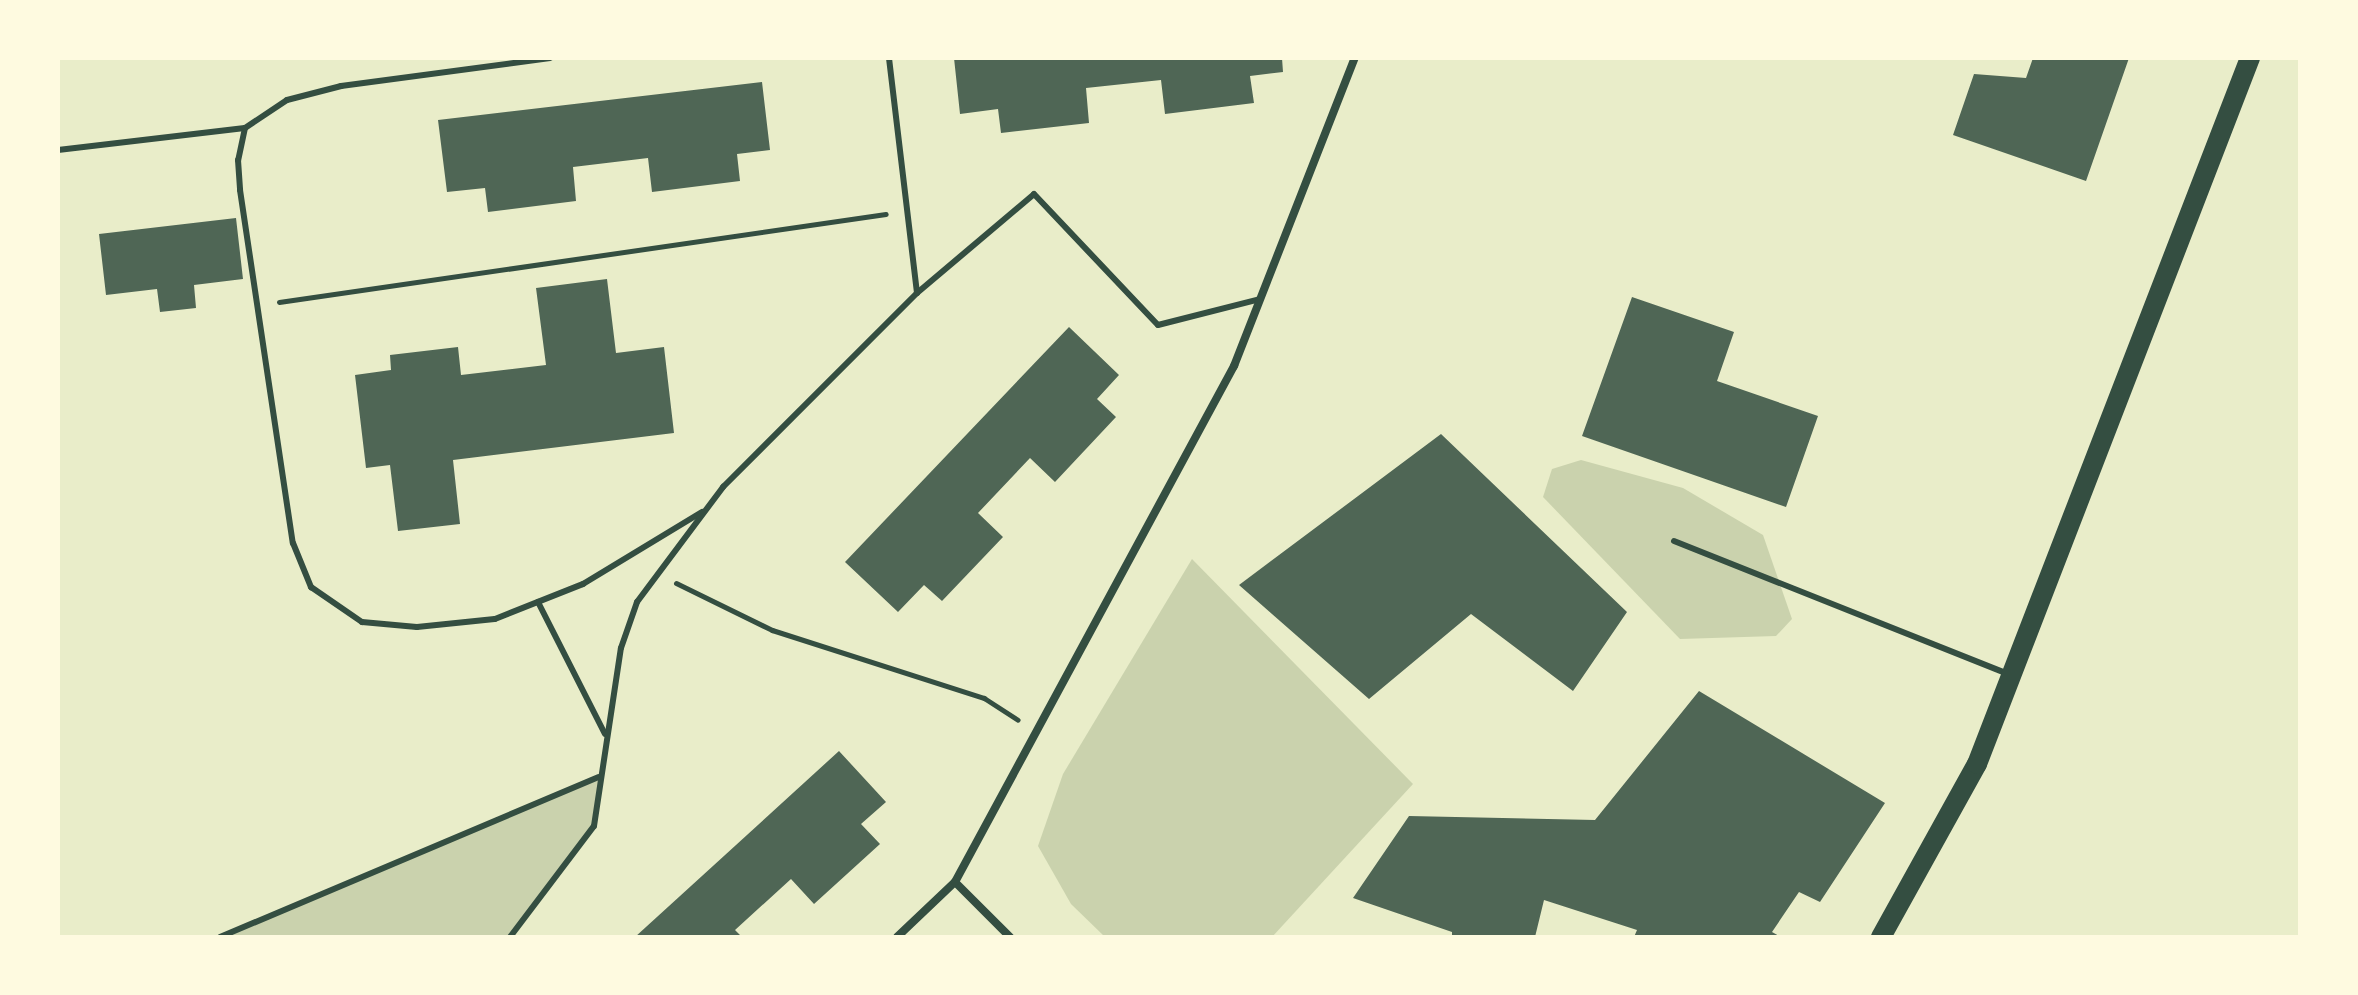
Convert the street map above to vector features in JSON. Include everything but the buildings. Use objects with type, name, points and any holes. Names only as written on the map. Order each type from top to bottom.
[{"type":"main road","points":[[1881,937],[1977,764],[2250,58]]},
{"type":"street","points":[[897,937],[955,882],[1234,366],[1355,58]]},
{"type":"street","points":[[955,882],[1010,937]]},
{"type":"lane","points":[[58,150],[245,128],[287,100],[341,86],[550,58]]},
{"type":"lane","points":[[889,58],[917,293]]},
{"type":"lane","points":[[245,128],[238,160],[258,305],[293,543],[311,587],[362,622],[417,627],[495,619],[583,584],[706,510]]},
{"type":"lane","points":[[510,937],[594,826],[599,777],[621,648],[637,602],[706,510],[917,293],[1034,194],[1158,325],[1260,299]]},
{"type":"lane","points":[[1674,541],[2011,675]]},
{"type":"lane","points":[[538,602],[606,735]]},
{"type":"lane","points":[[220,937],[599,777]]},
{"type":"path","points":[[258,305],[907,211]]},
{"type":"path","points":[[657,574],[772,630],[984,698],[1036,732]]},
{"type":"green space","points":[[1581,460],[1683,488],[1763,535],[1792,619],[1776,636],[1680,639],[1543,497],[1552,469]]},
{"type":"green space","points":[[1192,559],[1413,784],[1272,937],[1105,937],[1071,904],[1038,846],[1063,774]]},
{"type":"green space","points":[[599,777],[594,826],[510,937],[220,937]]}]
